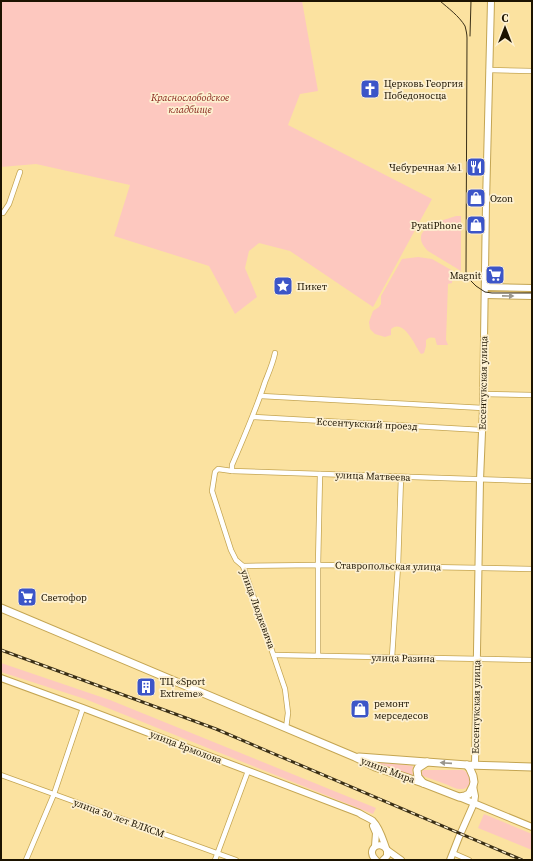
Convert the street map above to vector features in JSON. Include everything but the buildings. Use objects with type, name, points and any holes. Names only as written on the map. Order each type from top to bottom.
[{"type":"main road","points":[[1,608],[355,757]]},
{"type":"main road","name":"улица Мира","points":[[355,757],[375,767],[423,782],[458,797],[469,794],[478,772],[499,766]]},
{"type":"main road","name":"улица Мира","points":[[355,757],[466,765],[532,767]]},
{"type":"main road","name":"улица Мира","points":[[423,782],[418,777],[417,770],[428,762]]},
{"type":"main road","points":[[466,765],[471,771],[473,784]]},
{"type":"street","name":"Ессентукская улица","points":[[475,765],[491,1]]},
{"type":"street","points":[[489,70],[532,71]]},
{"type":"street","points":[[1,213],[3,213],[9,204],[20,172]]},
{"type":"street","points":[[485,287],[532,288]]},
{"type":"street","points":[[485,295],[532,296]]},
{"type":"street","points":[[232,471],[232,465],[253,418],[274,361],[275,353]]},
{"type":"street","points":[[483,394],[532,394]]},
{"type":"street","points":[[261,396],[482,408]]},
{"type":"street","name":"Ессентукский проезд","points":[[253,418],[482,430]]},
{"type":"street","name":"улица Матвеева","points":[[215,472],[218,469],[232,471],[532,481]]},
{"type":"street","name":"улица Людкевича","points":[[215,472],[212,491],[231,550],[236,560],[243,566],[285,689],[288,713],[286,728]]},
{"type":"street","points":[[318,656],[320,474]]},
{"type":"street","points":[[392,657],[398,566],[401,477]]},
{"type":"street","name":"Ставропольская улица","points":[[243,566],[318,565],[532,569]]},
{"type":"street","name":"улица Разина","points":[[274,655],[532,660]]},
{"type":"street","name":"улица Ермолова","points":[[1,678],[359,813],[370,819]]},
{"type":"street","points":[[26,860],[54,794],[83,708]]},
{"type":"street","points":[[215,860],[248,771]]},
{"type":"street","name":"улица 50 лет ВЛКСМ","points":[[1,775],[236,860]]},
{"type":"street","points":[[469,860],[451,858],[474,803],[475,796],[473,784]]},
{"type":"street","points":[[458,797],[532,827]]},
{"type":"street","points":[[370,819],[376,833],[375,846],[372,850],[371,857],[376,860]]},
{"type":"street","points":[[370,819],[378,829],[387,849],[387,856],[384,860]]},
{"type":"street","points":[[375,846],[381,845],[401,860]]},
{"type":"green space","name":"Краснослободское кладбище","points":[[1,1],[302,1],[318,91],[300,94],[288,125],[432,199],[373,307],[290,251],[259,243],[249,251],[245,268],[257,297],[235,314],[209,266],[114,236],[130,185],[36,164],[1,167]]},
{"type":"green space","points":[[461,216],[461,271],[428,251],[422,243],[421,237],[423,232],[428,227],[442,220]]},
{"type":"green space","points":[[418,257],[432,259],[453,271],[452,283],[448,284],[446,340],[448,345],[437,345],[435,338],[431,337],[426,340],[424,353],[421,354],[405,330],[400,327],[396,327],[391,329],[391,335],[385,337],[375,334],[370,329],[369,322],[373,311],[381,304],[381,296],[402,259]]},
{"type":"green space","points":[[1,663],[110,700],[376,808],[373,814],[85,699],[1,672]]},
{"type":"green space","points":[[368,760],[413,766],[412,772],[415,778],[404,773]]},
{"type":"green space","points":[[423,770],[463,770],[469,775],[470,782],[464,789],[457,789],[423,776],[421,774]]},
{"type":"green space","points":[[484,814],[532,834],[532,850],[478,828]]},
{"type":"tram line","points":[[440,1],[463,22],[467,35],[466,272],[471,281],[485,292],[532,293]]},
{"type":"tram line","points":[[470,36],[471,1]]},
{"type":"railway","points":[[1,650],[216,729],[522,860]]},
{"type":"place","name":"Церковь Георгия Победоносца","points":[[370,89]]},
{"type":"place","name":"Чебуречная №1","points":[[476,167]]},
{"type":"place","name":"Ozon","points":[[476,198]]},
{"type":"place","name":"PyatiPhone","points":[[476,225]]},
{"type":"place","name":"Magnit","points":[[495,275]]},
{"type":"place","name":"Пикет","points":[[283,286]]},
{"type":"place","name":"Светофор","points":[[27,597]]},
{"type":"place","name":"ТЦ «Sport Extreme»","points":[[146,687]]},
{"type":"place","name":"ремонт мерседесов","points":[[360,709]]}]
